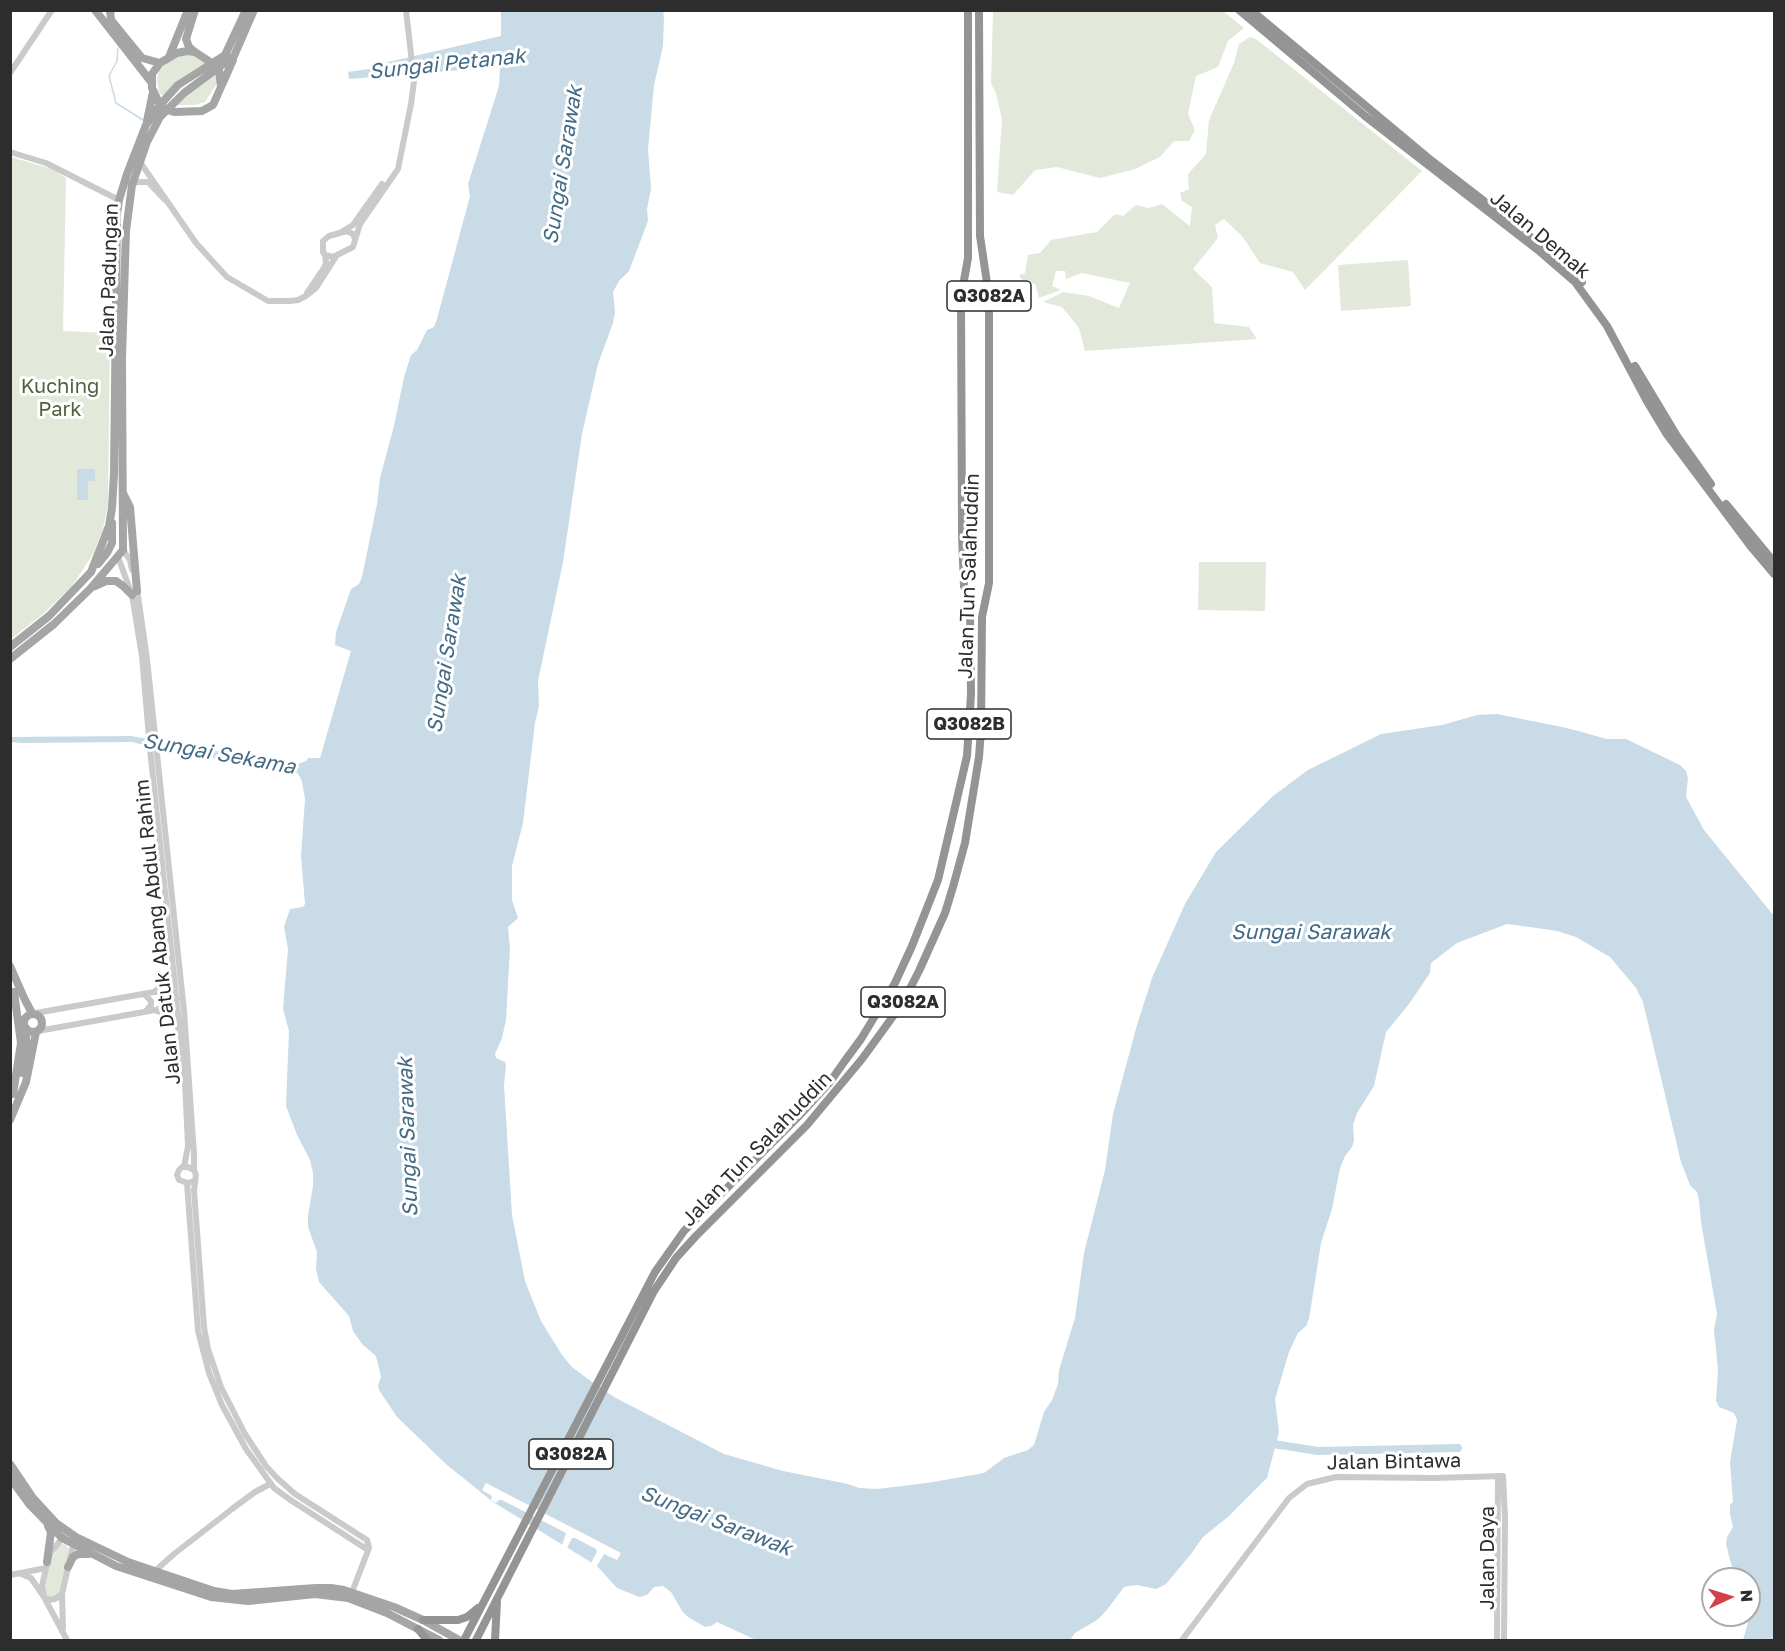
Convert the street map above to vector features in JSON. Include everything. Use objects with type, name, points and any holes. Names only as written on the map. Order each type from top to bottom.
[{"type":"highway","name":"Jalan Tun Salahuddin","points":[[476,1641],[655,1272],[684,1231],[830,1082],[895,983],[938,880],[966,765],[969,726],[970,608],[964,586],[962,535],[961,297],[968,258],[968,10]]},
{"type":"highway","name":"Jalan Tun Salahuddin","points":[[464,1641],[481,1605],[627,1333],[676,1258],[694,1237],[807,1125],[862,1059],[902,1004],[945,913],[965,843],[974,788],[981,730],[982,617],[989,583],[989,296],[980,236],[979,10]]},
{"type":"highway","name":"Jalan Demak","points":[[1239,10],[1365,116],[1538,250],[1575,282],[1607,326],[1648,403],[1672,441],[1774,574]]},
{"type":"highway","name":"Jalan Demak","points":[[1251,10],[1414,147],[1576,275],[1592,293],[1607,316],[1681,442],[1725,502],[1774,562]]},
{"type":"highway","points":[[912,946],[919,955],[928,952]]},
{"type":"highway","points":[[495,1641],[497,1599]]},
{"type":"highway","points":[[423,1620],[458,1620],[467,1617],[481,1605]]},
{"type":"highway","points":[[418,1629],[427,1641]]},
{"type":"main road","points":[[95,10],[152,83]]},
{"type":"main road","points":[[110,10],[111,20],[142,58],[160,63]]},
{"type":"main road","points":[[169,57],[188,10]]},
{"type":"main road","points":[[195,10],[186,39],[189,47],[219,69],[221,87]]},
{"type":"main road","name":"Jalan Padungan","points":[[10,646],[50,616],[91,572],[109,526],[112,508],[116,245],[119,200],[146,125],[160,105],[178,86],[225,55],[246,10]]},
{"type":"main road","points":[[153,92],[160,105],[174,112],[202,111],[213,105],[254,10]]},
{"type":"main road","points":[[146,125],[153,92],[152,74],[160,63],[169,57],[183,51],[195,52]]},
{"type":"main road","name":"Jalan Padungan","points":[[120,554],[126,231],[132,185],[154,126],[184,93],[234,56]]},
{"type":"main road","points":[[121,489],[130,507],[135,593]]},
{"type":"main road","points":[[91,572],[110,547],[112,508]]},
{"type":"main road","points":[[10,659],[27,647],[90,589],[120,554],[110,547]]},
{"type":"main road","points":[[90,589],[101,582],[111,580],[135,593]]},
{"type":"main road","points":[[10,652],[17,647],[27,647]]},
{"type":"main road","points":[[10,966],[24,1000],[40,1024],[26,1082],[10,1120]]},
{"type":"main road","points":[[12,988],[25,1024],[32,1033],[37,1031]]},
{"type":"main road","points":[[12,988],[21,1043],[12,1098]]},
{"type":"main road","points":[[12,1098],[22,1071],[26,1045],[26,1015],[34,1013]]},
{"type":"main road","points":[[10,1464],[33,1498],[65,1535]]},
{"type":"main road","points":[[10,1478],[51,1532],[46,1565]]},
{"type":"main road","points":[[48,1526],[107,1554],[214,1591],[232,1594],[332,1587],[352,1592],[423,1620],[459,1641]]},
{"type":"main road","points":[[75,1540],[92,1555],[116,1566],[211,1597],[248,1601],[315,1594],[348,1598],[372,1606],[439,1641]]},
{"type":"main road","points":[[68,1567],[73,1557],[78,1554],[92,1555]]},
{"type":"street","points":[[10,73],[52,10]]},
{"type":"street","points":[[325,255],[333,257],[353,247],[360,224],[398,169],[411,104],[413,77],[406,10]]},
{"type":"street","points":[[10,152],[46,163],[119,200]]},
{"type":"street","points":[[140,162],[200,247],[227,277],[268,301],[290,301],[306,296],[316,288],[338,255]]},
{"type":"street","points":[[306,296],[326,263],[322,248],[323,241],[353,225],[398,162]]},
{"type":"street","points":[[132,185],[137,182],[148,182],[173,210]]},
{"type":"street","points":[[343,231],[353,234],[355,239]]},
{"type":"street","name":"Jalan Datuk Abang Abdul Rahim","points":[[120,554],[131,564],[152,735],[189,1146],[184,1167]]},
{"type":"street","name":"Jalan Datuk Abang Abdul Rahim","points":[[164,854],[178,957],[192,1111],[194,1170]]},
{"type":"street","points":[[37,1031],[168,1006],[179,991],[176,962],[178,957]]},
{"type":"street","points":[[154,992],[164,984],[173,968]]},
{"type":"street","points":[[34,1013],[75,1008],[154,992],[168,992],[176,998],[181,1007],[186,1043]]},
{"type":"street","points":[[144,994],[151,1001],[146,1011]]},
{"type":"street","points":[[75,1008],[71,1012],[71,1017],[77,1023]]},
{"type":"street","points":[[155,1010],[168,1015],[180,1031]]},
{"type":"street","points":[[190,1182],[178,1178],[179,1170],[184,1167],[194,1170],[196,1174],[190,1182],[195,1307],[202,1350],[219,1398],[233,1427],[270,1484],[368,1550]]},
{"type":"street","points":[[155,1571],[172,1555],[255,1492],[270,1484],[272,1479],[232,1412],[208,1349],[190,1182]]},
{"type":"street","points":[[268,1469],[287,1487],[367,1540],[368,1550],[352,1592]]},
{"type":"street","points":[[255,1492],[263,1481],[262,1473]]},
{"type":"street","name":"Jalan Bintawa","points":[[1182,1641],[1289,1498],[1307,1484],[1336,1477],[1501,1476]]},
{"type":"street","name":"Jalan Daya","points":[[1497,1641],[1501,1476]]},
{"type":"street","name":"Jalan Daya","points":[[1501,1476],[1505,1518],[1504,1641]]},
{"type":"street","points":[[255,1492],[270,1490],[282,1494]]},
{"type":"street","points":[[44,1597],[42,1586],[46,1565],[51,1552],[65,1535]]},
{"type":"street","points":[[66,1638],[62,1594],[75,1540]]},
{"type":"street","points":[[10,1575],[46,1565]]},
{"type":"street","points":[[19,1573],[32,1578],[66,1638]]},
{"type":"street","points":[[44,1597],[52,1600],[62,1594]]},
{"type":"green space","points":[[993,11],[1223,11],[1244,28],[1228,41],[1218,67],[1196,76],[1188,114],[1195,130],[1189,141],[1174,141],[1160,157],[1135,169],[1100,178],[1057,167],[1035,170],[1013,195],[997,192],[1002,120],[996,93],[991,84]]},
{"type":"green space","points":[[1250,37],[1256,39],[1422,171],[1305,290],[1293,272],[1260,263],[1242,236],[1224,219],[1215,225],[1218,238],[1193,269],[1212,287],[1214,323],[1249,327],[1257,339],[1085,351],[1079,328],[1062,307],[1043,302],[1063,292],[1089,296],[1119,308],[1130,283],[1082,273],[1066,279],[1065,271],[1056,271],[1052,286],[1061,290],[1039,298],[1035,284],[1021,279],[1019,275],[1025,273],[1028,255],[1040,253],[1051,240],[1097,232],[1115,214],[1123,216],[1136,205],[1149,208],[1162,204],[1190,226],[1192,207],[1182,201],[1180,193],[1189,189],[1188,174],[1206,154],[1209,120],[1234,63],[1239,44]]},
{"type":"green space","points":[[184,54],[194,55],[208,63],[183,77],[163,96],[159,93],[157,79],[159,70]]},
{"type":"green space","points":[[216,74],[218,79],[216,85],[205,102],[194,105],[173,105]]},
{"type":"green space","name":"Kuching Park","points":[[11,157],[52,169],[66,178],[63,331],[110,333],[108,505],[103,529],[93,554],[72,586],[43,614],[11,639]]},
{"type":"green space","points":[[1408,260],[1411,306],[1341,311],[1338,265]]},
{"type":"green space","points":[[1199,562],[1266,562],[1265,611],[1198,610]]},
{"type":"green space","points":[[60,1543],[69,1549],[60,1590],[51,1598],[45,1591],[45,1582]]},
{"type":"water","name":"Sungai Sarawak","points":[[501,11],[663,11],[664,17],[663,46],[654,85],[648,149],[651,189],[647,209],[648,221],[629,271],[619,281],[613,292],[615,312],[613,323],[598,364],[582,434],[563,562],[538,681],[539,706],[523,823],[512,866],[512,900],[518,918],[508,927],[510,949],[506,1020],[495,1054],[496,1058],[505,1062],[506,1066],[504,1085],[512,1215],[525,1281],[541,1321],[562,1355],[572,1367],[614,1397],[724,1454],[783,1471],[859,1488],[877,1489],[927,1483],[984,1473],[1004,1458],[1028,1450],[1034,1445],[1044,1412],[1058,1384],[1059,1370],[1075,1318],[1084,1253],[1105,1170],[1113,1114],[1137,1025],[1152,978],[1185,904],[1216,852],[1273,796],[1308,770],[1381,734],[1442,725],[1477,715],[1497,714],[1567,728],[1607,739],[1626,739],[1680,765],[1686,771],[1688,778],[1686,797],[1704,830],[1774,916],[1774,1640],[1743,1640],[1747,1627],[1761,1627],[1761,1567],[1733,1567],[1726,1544],[1733,1527],[1730,1514],[1730,1505],[1733,1502],[1730,1462],[1737,1420],[1734,1413],[1719,1407],[1716,1401],[1718,1370],[1714,1330],[1717,1314],[1699,1200],[1681,1162],[1643,1002],[1636,988],[1610,957],[1576,937],[1557,931],[1507,924],[1457,943],[1431,963],[1430,973],[1386,1032],[1374,1086],[1357,1113],[1353,1125],[1354,1141],[1340,1168],[1332,1209],[1321,1243],[1309,1319],[1306,1326],[1298,1333],[1289,1352],[1275,1399],[1279,1432],[1267,1478],[1229,1516],[1203,1537],[1166,1584],[1156,1589],[1137,1585],[1124,1587],[1097,1620],[1075,1633],[1070,1640],[756,1640],[717,1622],[705,1627],[688,1617],[671,1592],[663,1586],[654,1587],[647,1595],[639,1597],[617,1588],[597,1566],[493,1502],[447,1465],[397,1417],[379,1390],[381,1377],[376,1356],[362,1344],[353,1331],[349,1316],[319,1282],[316,1269],[317,1252],[308,1227],[313,1173],[310,1160],[286,1106],[289,1031],[283,1009],[288,949],[284,927],[290,909],[303,907],[305,904],[301,856],[305,799],[299,775],[296,772],[160,749],[132,742],[21,743],[11,742],[11,737],[131,736],[295,765],[308,758],[320,758],[351,651],[335,645],[336,632],[351,589],[359,584],[362,577],[380,478],[411,355],[417,350],[427,330],[434,327],[437,319],[470,196],[468,184],[499,86],[500,67],[349,79],[348,72],[375,68],[384,63],[501,36]]},
{"type":"water","points":[[77,469],[95,469],[95,481],[88,481],[88,500],[77,500]]},
{"type":"pier","points":[[486,1483],[621,1553],[617,1560],[604,1554],[597,1566],[591,1563],[597,1552],[596,1549],[575,1538],[572,1538],[567,1548],[562,1545],[566,1533],[502,1500],[496,1503],[491,1500],[492,1496],[482,1490]]},
{"type":"waterway","points":[[118,48],[117,61],[109,76],[116,103],[143,120]]},
{"type":"waterway","points":[[1267,1443],[1318,1451],[1458,1448]]},
{"type":"water label","name":"Sungai Petanak","points":[[447,64]]},
{"type":"water label","name":"Sungai Sekama","points":[[219,754]]}]
